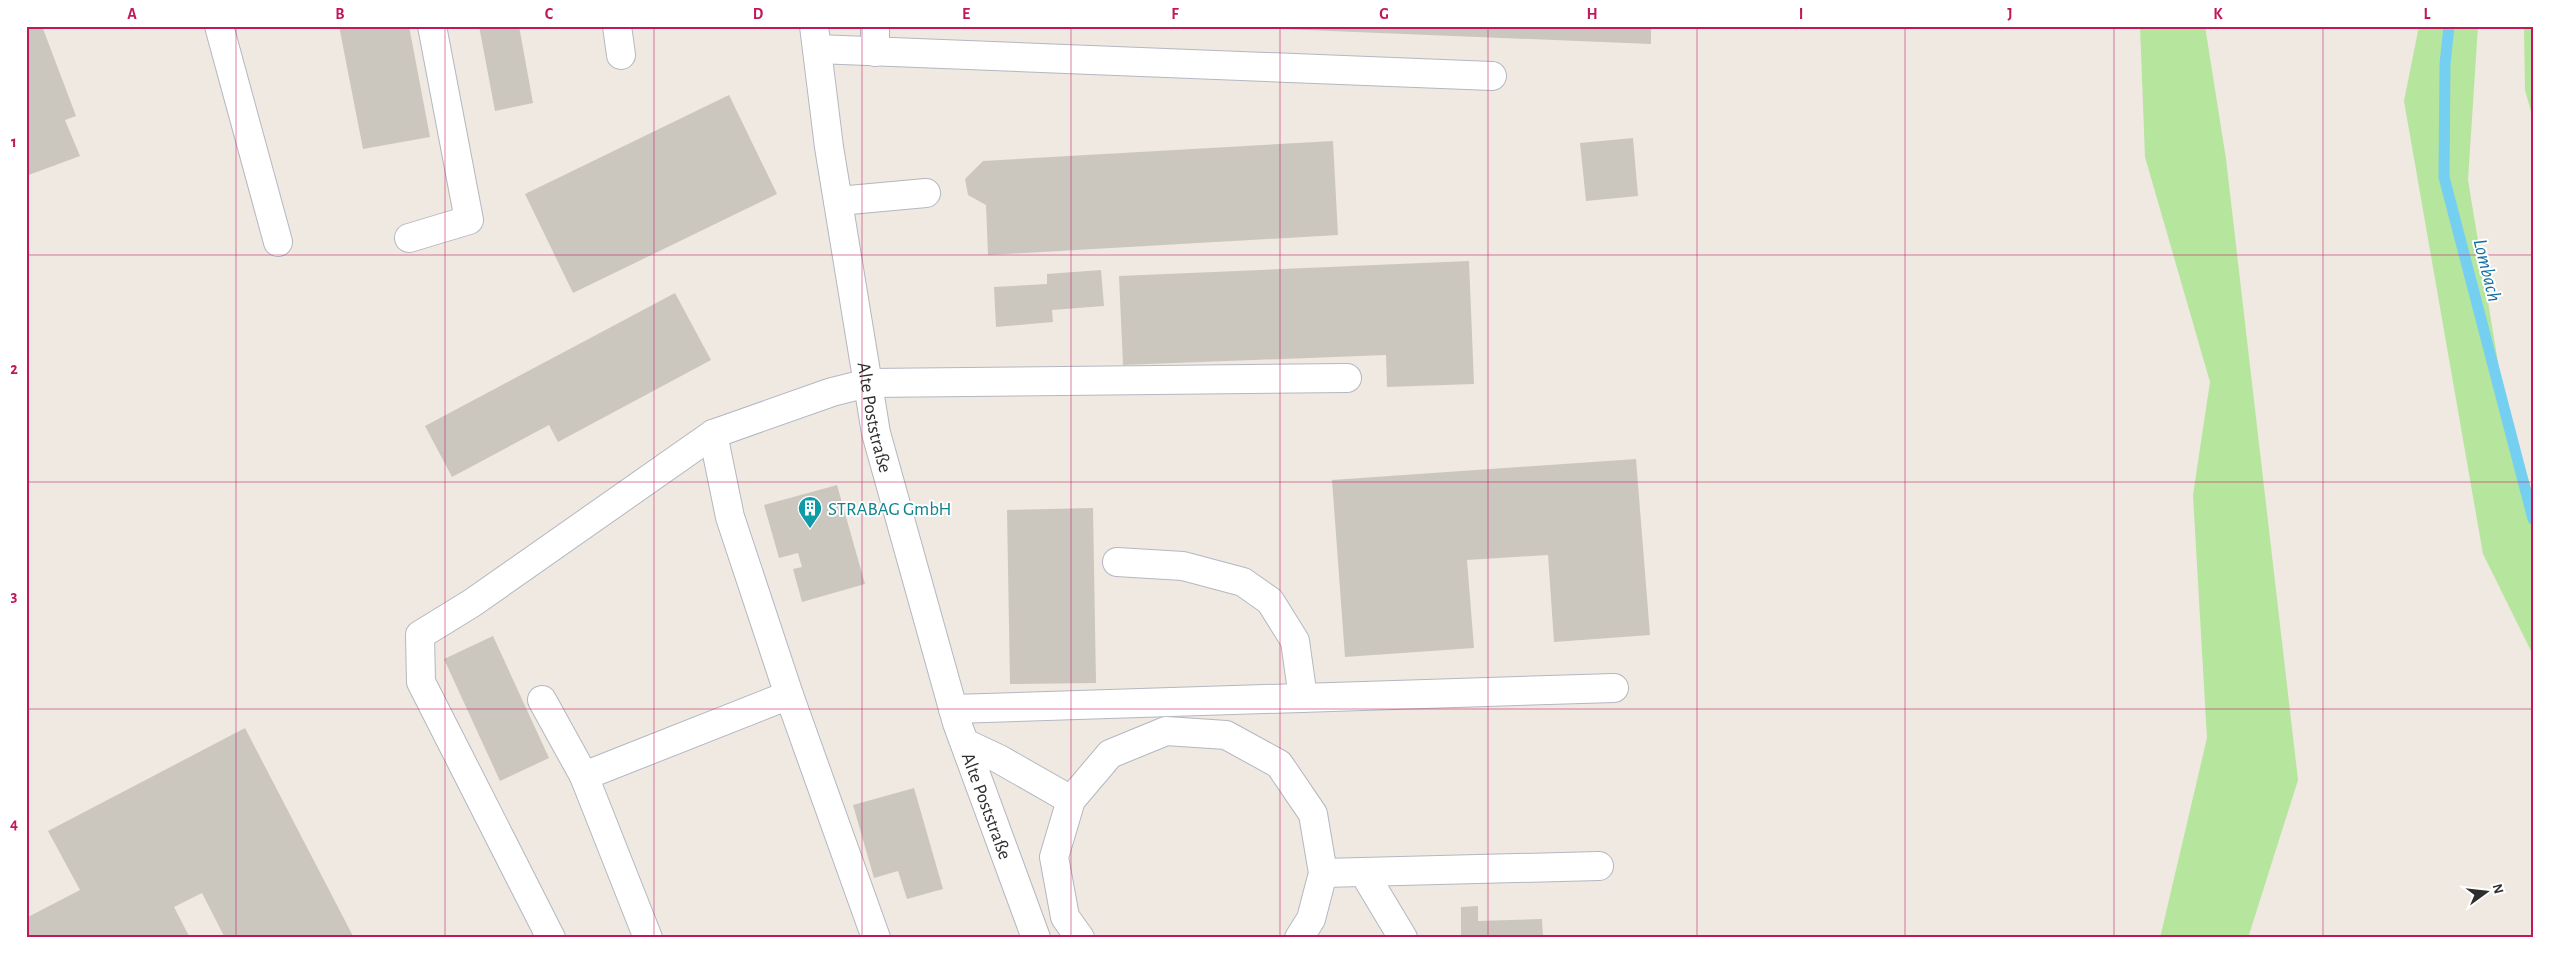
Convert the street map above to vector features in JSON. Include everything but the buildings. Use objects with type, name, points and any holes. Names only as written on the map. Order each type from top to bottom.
[{"type":"street","points":[[219,26],[278,242]]},
{"type":"street","points":[[408,238],[469,220],[432,26]]},
{"type":"street","points":[[617,26],[621,55]]},
{"type":"street","points":[[816,38],[875,39],[1492,76]]},
{"type":"street","name":"Alte Poststraße","points":[[816,38],[828,147],[876,433],[953,709],[1036,938]]},
{"type":"street","points":[[838,201],[926,192]]},
{"type":"street","points":[[551,938],[420,682],[420,635],[472,603],[714,434],[832,392],[868,383],[1348,378]]},
{"type":"street","points":[[714,434],[730,517],[789,695],[876,938]]},
{"type":"street","points":[[1117,562],[1183,566],[1243,582],[1270,601],[1295,641],[1303,698]]},
{"type":"street","points":[[953,709],[1614,688]]},
{"type":"street","points":[[584,776],[789,695]]},
{"type":"street","points":[[542,700],[584,776],[648,938]]},
{"type":"street","points":[[1080,938],[1065,917],[1054,857],[1070,800],[1110,754],[1166,731],[1226,735],[1279,764],[1314,814],[1323,874],[1311,920],[1299,938]]},
{"type":"street","points":[[965,743],[999,759],[1070,800]]},
{"type":"street","points":[[1323,874],[1599,866]]},
{"type":"street","points":[[1364,874],[1402,938]]},
{"type":"green space","points":[[2140,26],[2205,26],[2226,159],[2298,780],[2248,938],[2160,938],[2207,738],[2193,495],[2210,382],[2145,157]]},
{"type":"green space","points":[[2419,26],[2478,26],[2468,180],[2505,405],[2533,494],[2533,655],[2483,554],[2404,101]]},
{"type":"green space","points":[[2524,26],[2533,26],[2533,119],[2525,90]]},
{"type":"waterway","name":"Lombach","points":[[2449,26],[2445,64],[2444,177],[2533,519]]},
{"type":"place","name":"STRABAG GmbH","points":[[810,529]]}]
